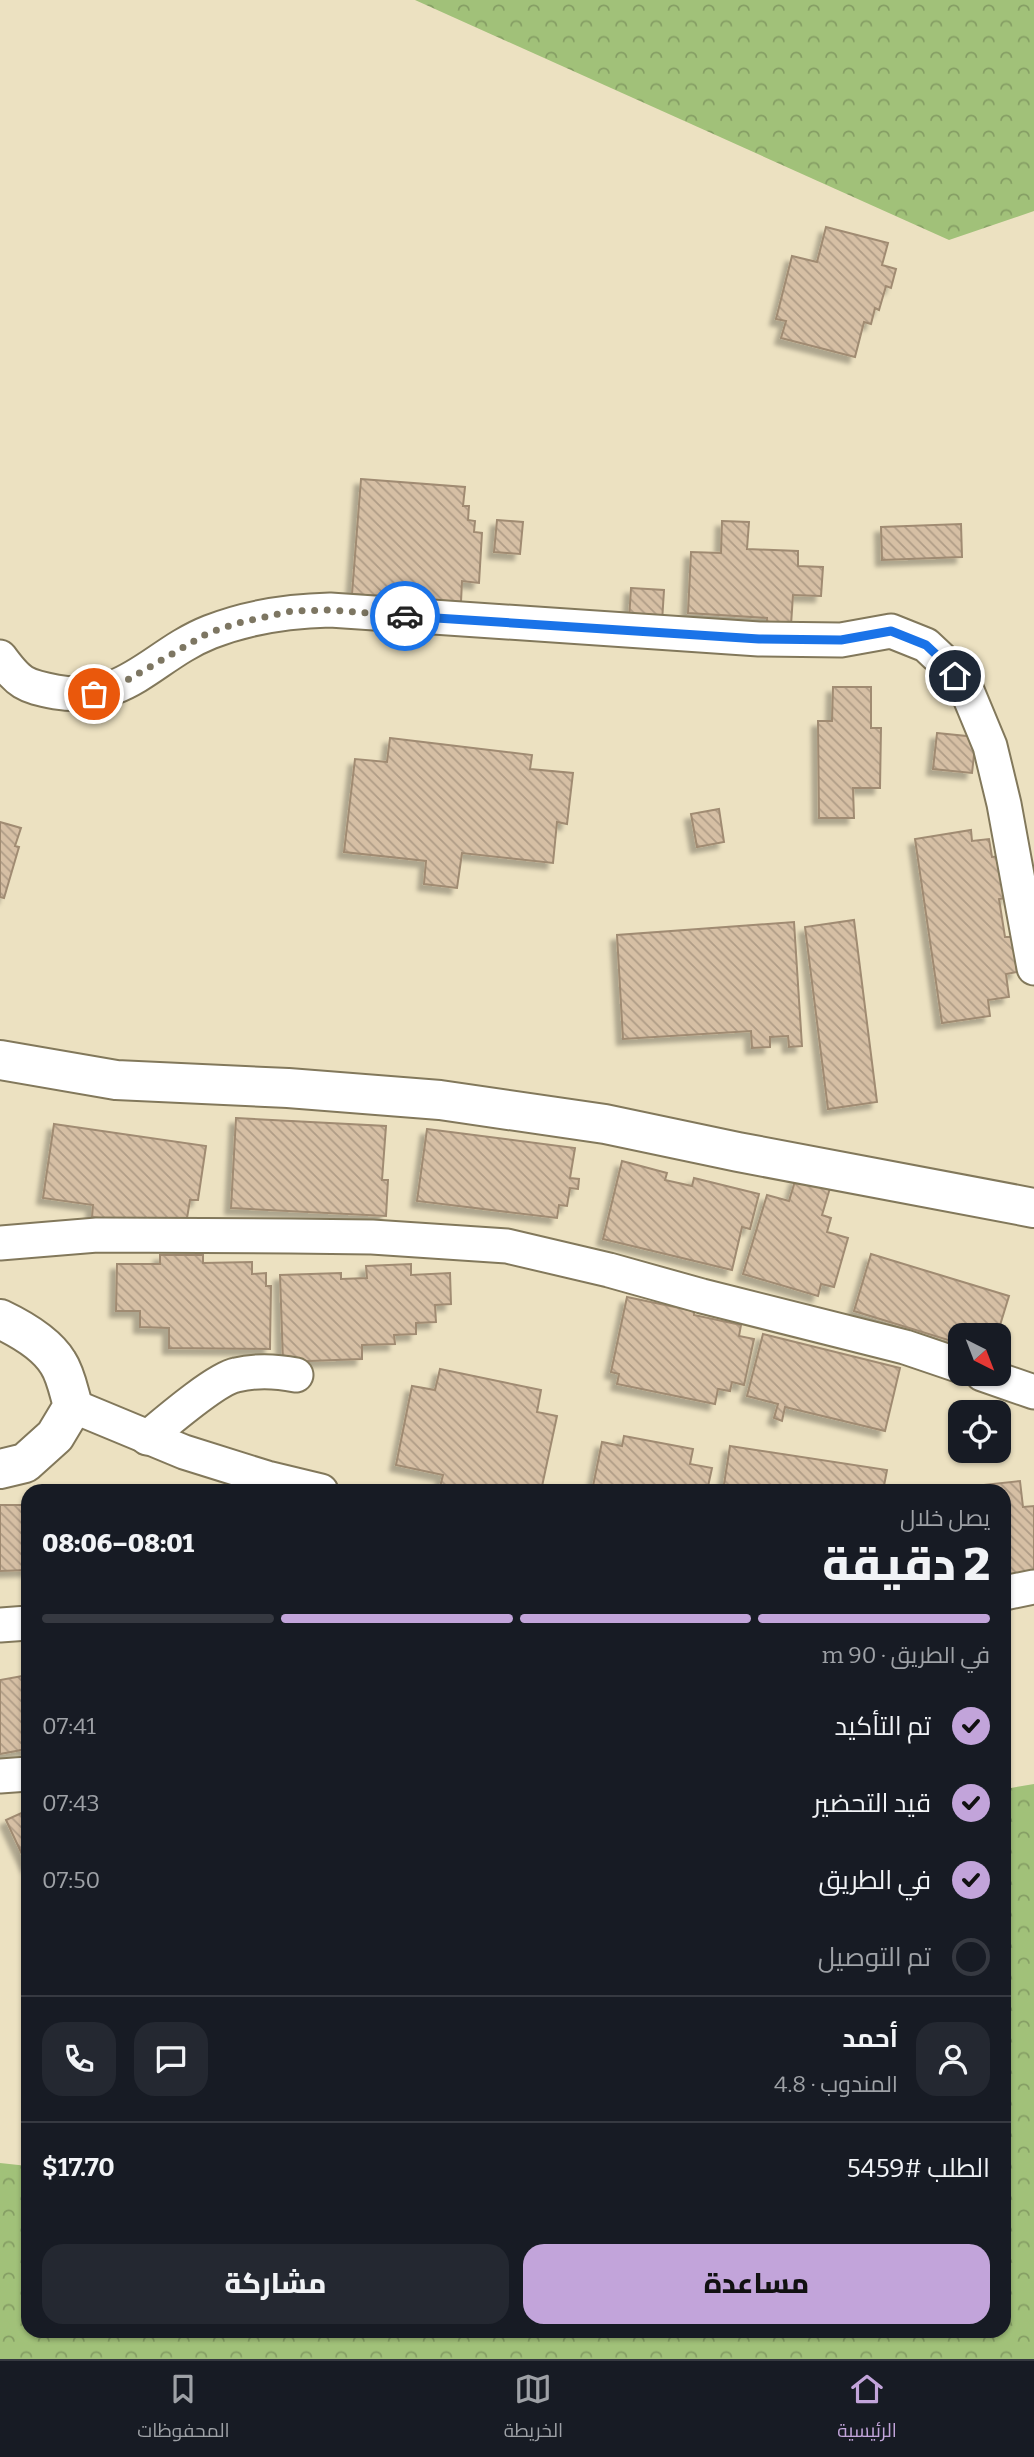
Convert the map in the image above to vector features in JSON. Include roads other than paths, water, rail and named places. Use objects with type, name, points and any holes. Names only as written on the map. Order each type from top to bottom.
[{"type":"street","points":[[0,657],[20,682],[39,689],[69,694],[94,694],[112,689],[208,633],[292,611],[330,610],[759,639],[841,640],[891,631],[926,645],[942,660],[968,693],[990,746],[1034,968]]},
{"type":"street","points":[[0,1060],[116,1080],[288,1088],[440,1100],[605,1124],[1034,1208]]},
{"type":"street","points":[[0,1244],[97,1235],[372,1237],[507,1246],[609,1269],[702,1296],[905,1347],[948,1362]]},
{"type":"street","points":[[0,1319],[16,1326],[43,1346],[59,1364],[74,1406],[184,1452],[292,1484]]},
{"type":"street","points":[[147,1438],[190,1403],[233,1375],[274,1370],[296,1375]]},
{"type":"street","points":[[1012,1384],[1034,1392]]},
{"type":"street","points":[[0,1469],[25,1463],[55,1436],[74,1406]]},
{"type":"street","points":[[1011,1592],[1034,1587]]},
{"type":"street","points":[[0,1626],[21,1624]]},
{"type":"street","points":[[0,1776],[21,1774]]}]
